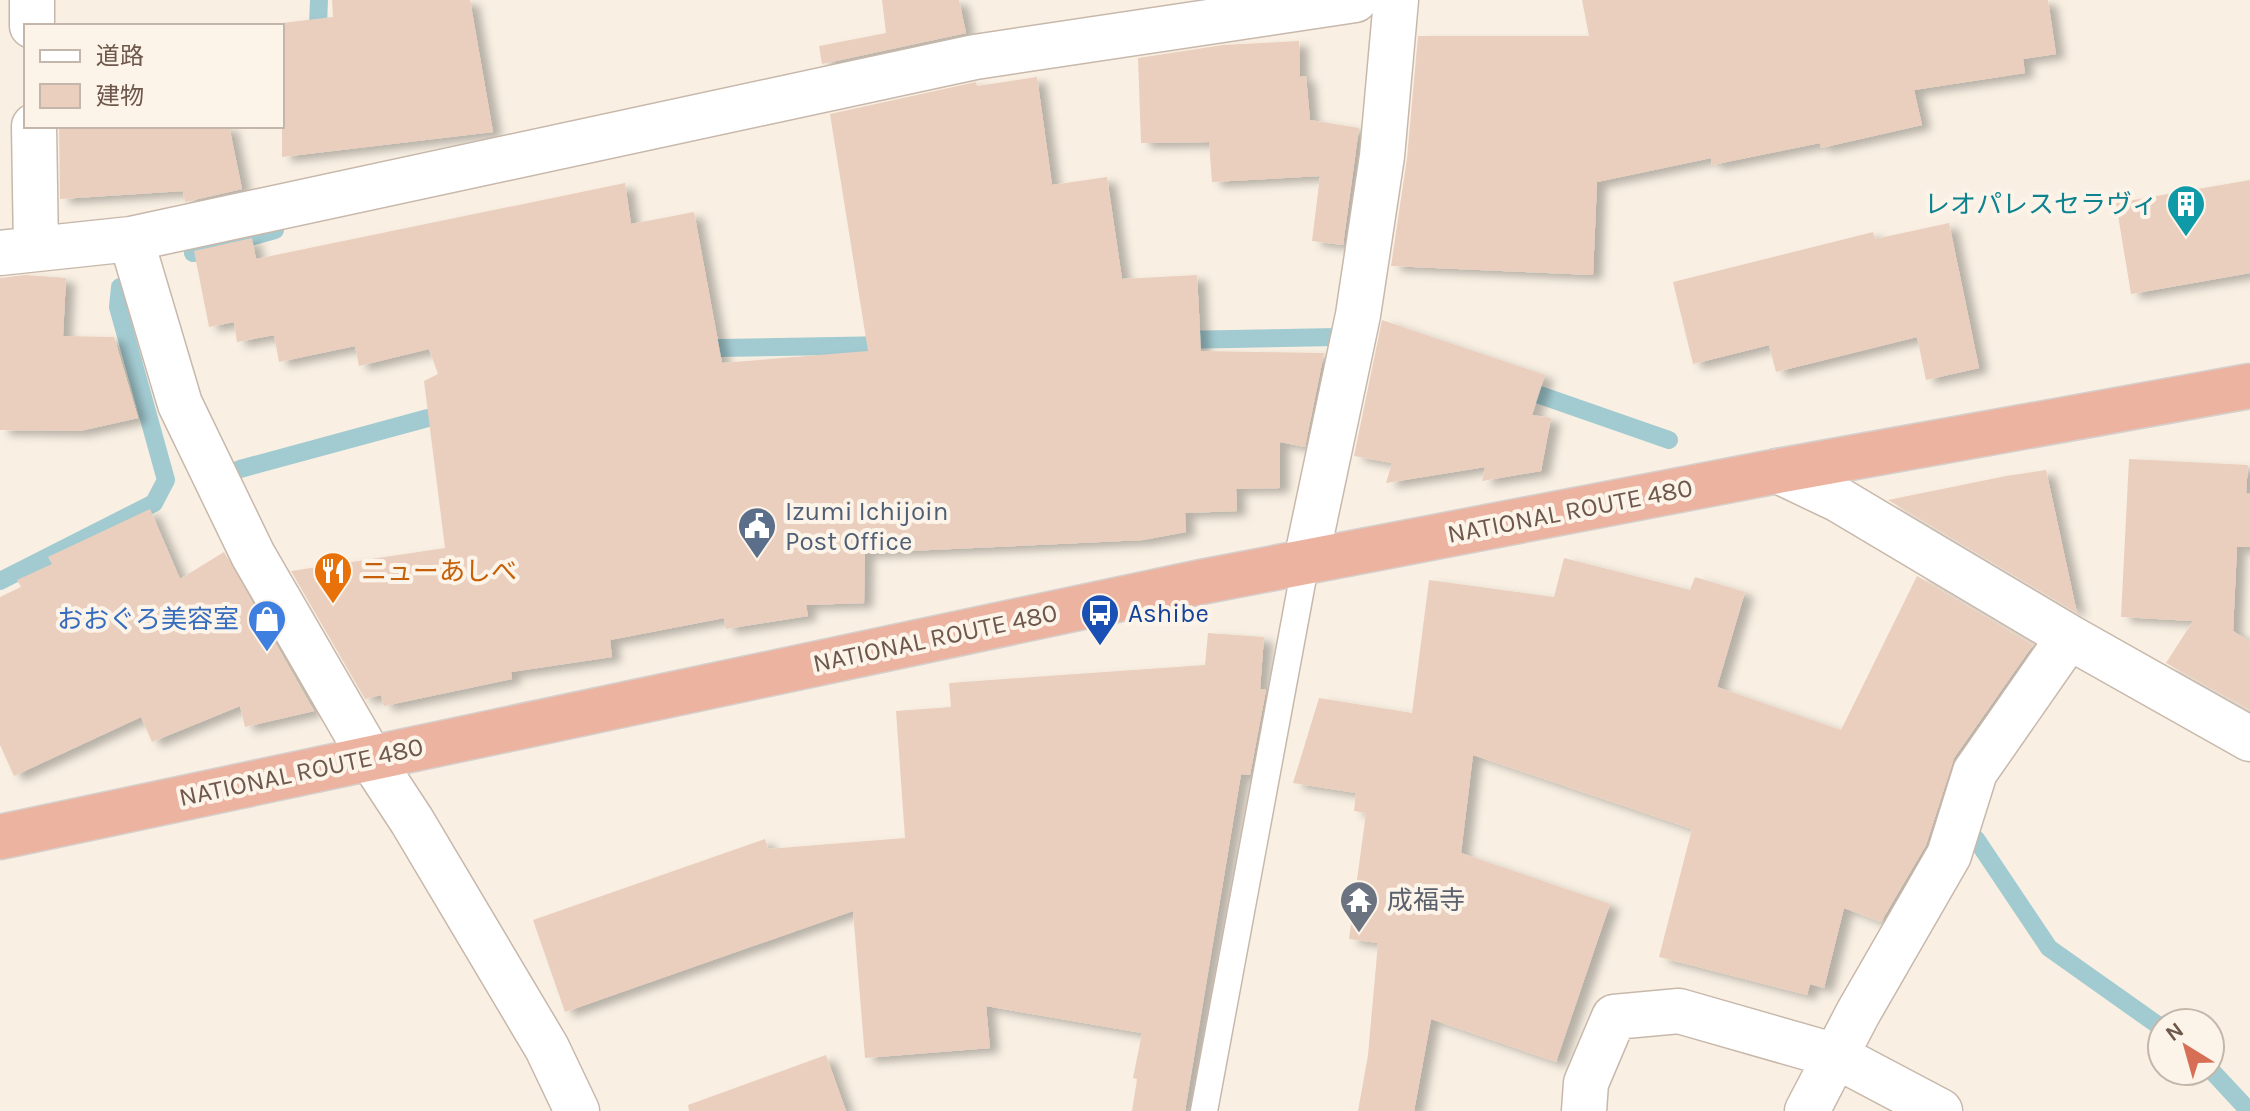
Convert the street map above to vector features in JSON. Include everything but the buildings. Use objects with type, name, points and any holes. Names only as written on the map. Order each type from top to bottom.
[{"type":"highway","name":"NATIONAL ROUTE 480","points":[[0,837],[1201,582],[1778,471],[2250,386]]},
{"type":"street","points":[[32,0],[32,24]]},
{"type":"street","points":[[34,128],[18,251],[131,239],[975,57],[1355,0]]},
{"type":"street","points":[[1306,561],[1358,315],[1382,156],[1396,0]]},
{"type":"street","points":[[131,239],[180,404],[253,555],[370,757],[412,821],[547,1048],[577,1111]]},
{"type":"street","points":[[1778,471],[1839,500],[2069,637],[2250,739]]},
{"type":"street","points":[[1807,1111],[1858,1013],[1949,855],[1975,772],[2069,637]]},
{"type":"street","points":[[1584,1111],[1586,1083],[1614,1017],[1679,1011],[1836,1056],[1940,1111]]},
{"type":"lane","points":[[1204,1111],[1306,561]]},
{"type":"waterway","points":[[319,0],[320,41]]},
{"type":"waterway","points":[[193,253],[275,230]]},
{"type":"waterway","points":[[0,581],[154,503],[166,480],[118,307],[120,287]]},
{"type":"waterway","points":[[1176,340],[1337,337]]},
{"type":"waterway","points":[[697,356],[720,348],[891,345]]},
{"type":"waterway","points":[[1517,387],[1669,440]]},
{"type":"waterway","points":[[240,469],[451,414]]},
{"type":"waterway","points":[[1976,839],[2049,948],[2146,1017]]},
{"type":"waterway","points":[[2226,1086],[2249,1111]]},
{"type":"place","name":"レオパレスセラヴィ","points":[[2186,238]]},
{"type":"place","name":"Izumi Ichijoin Post Office","points":[[757,560]]},
{"type":"place","name":"ニューあしべ","points":[[333,605]]},
{"type":"place","name":"Ashibe","points":[[1100,647]]},
{"type":"place","name":"おおぐろ美容室","points":[[267,653]]},
{"type":"place","name":"成福寺","points":[[1359,934]]}]
